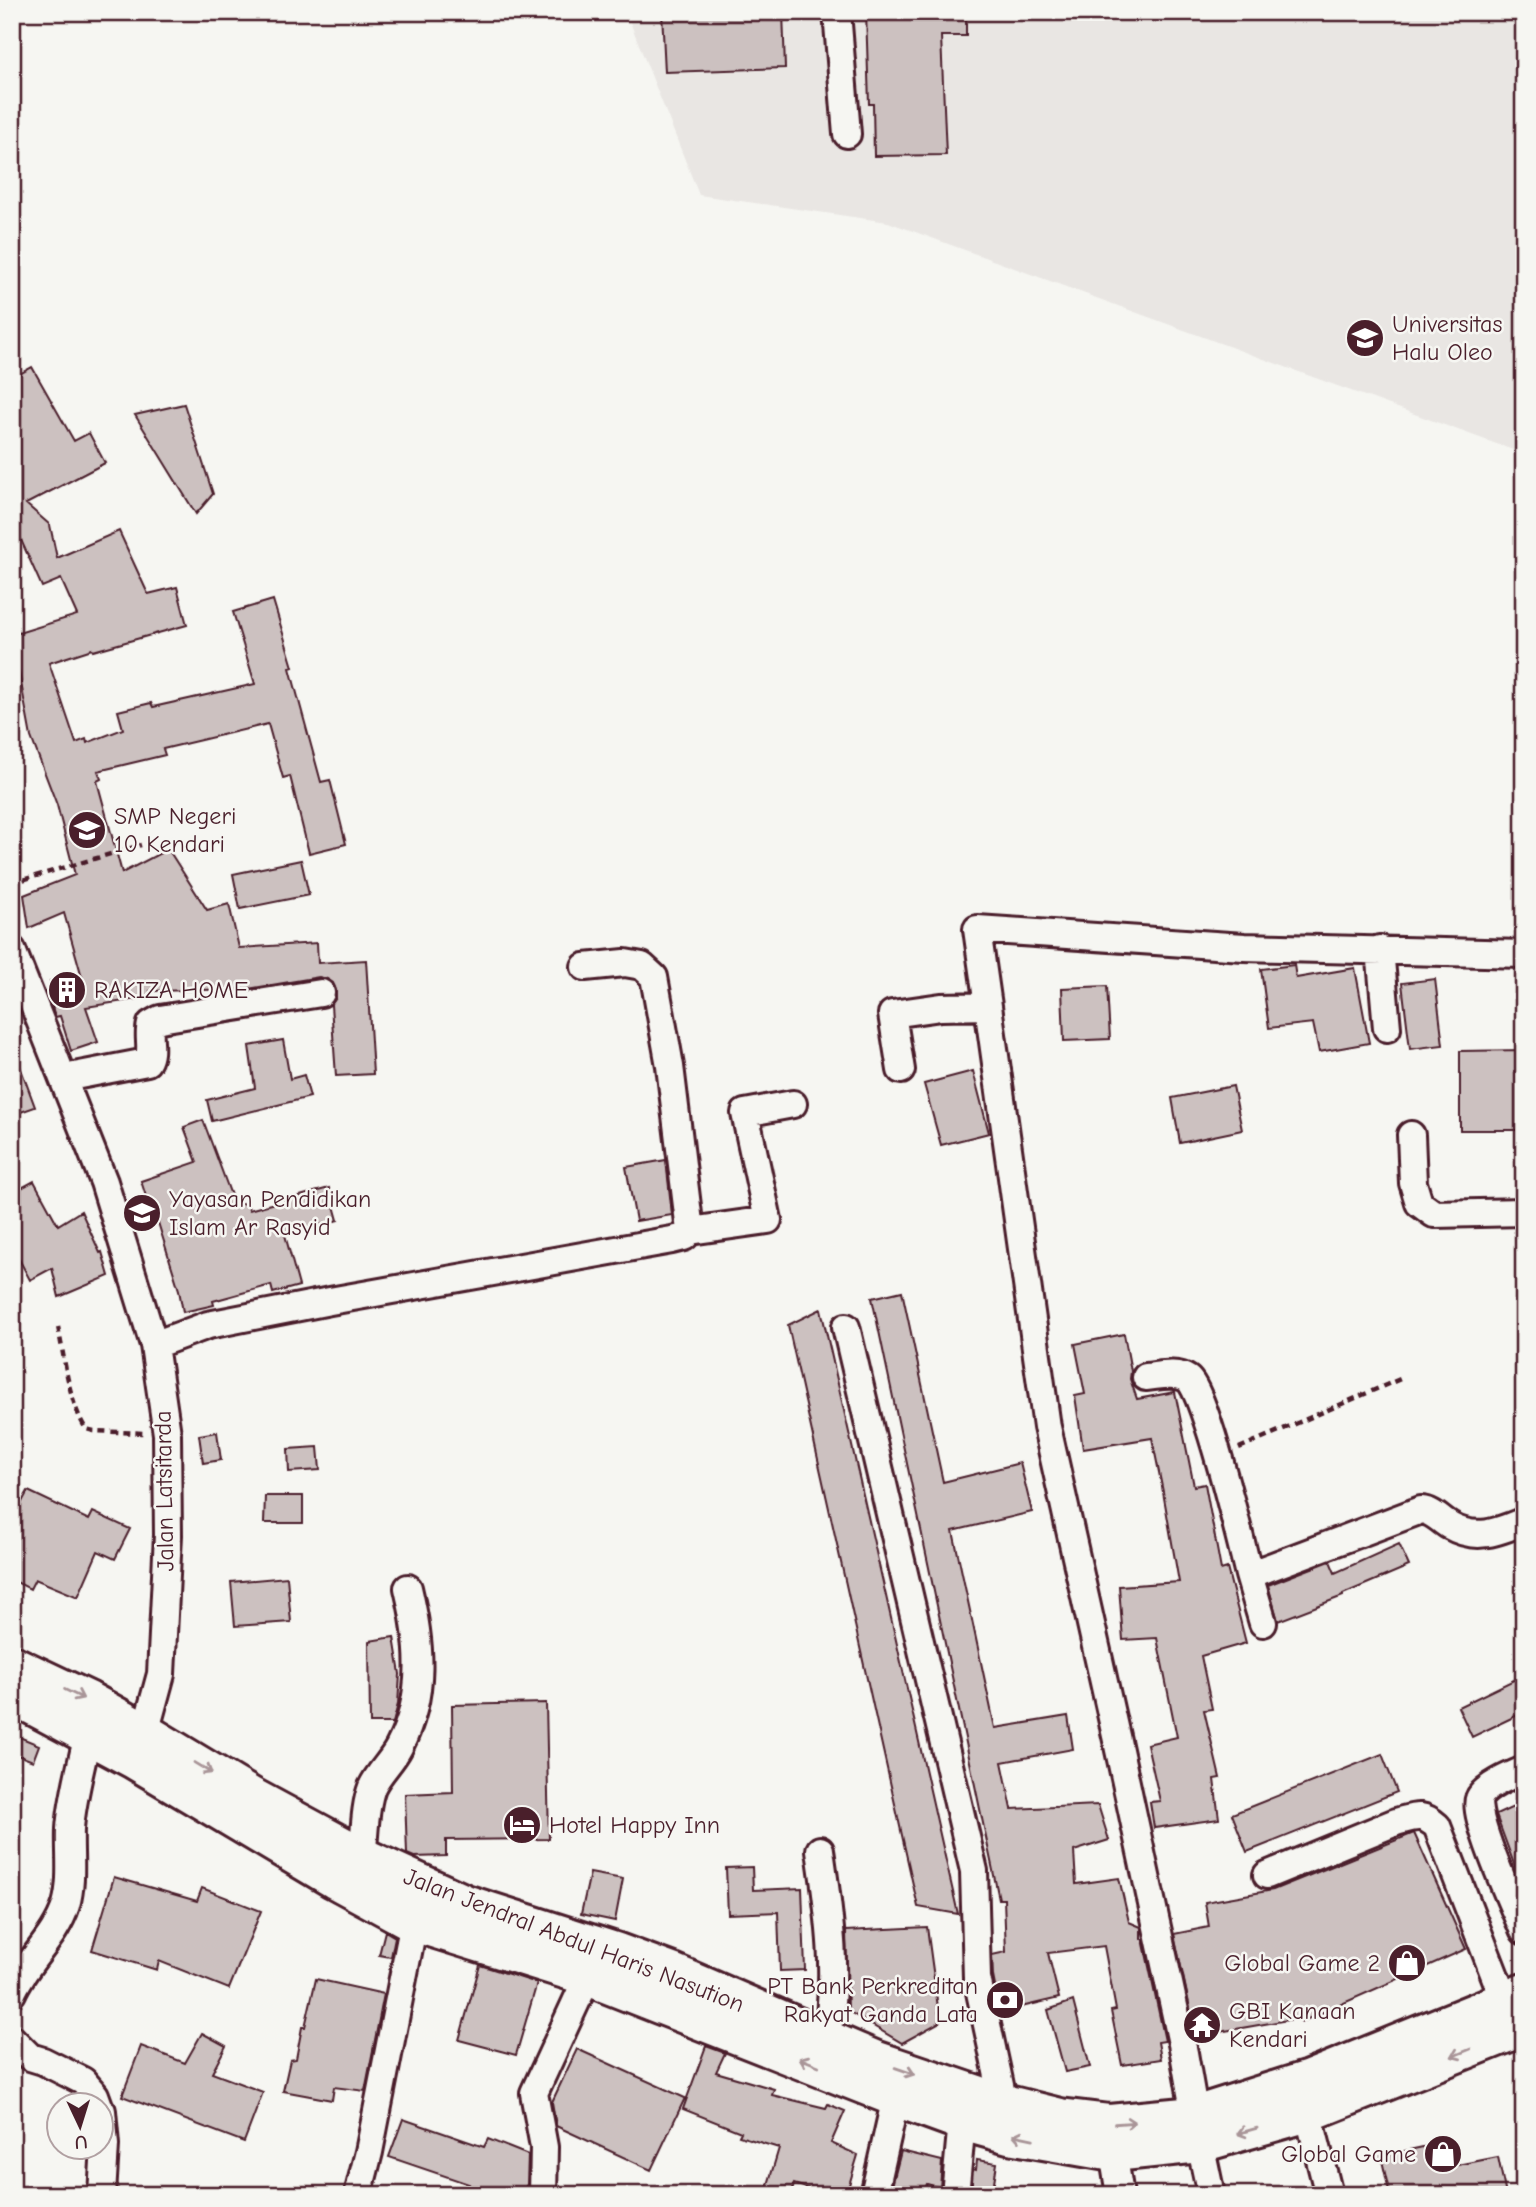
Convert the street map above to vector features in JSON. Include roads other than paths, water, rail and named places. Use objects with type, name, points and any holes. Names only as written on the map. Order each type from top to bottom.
[{"type":"highway","name":"Jalan Jendral Abdul Haris Nasution","points":[[12,1665],[88,1701],[139,1746],[335,1879],[414,1922],[588,1976],[962,2121],[1051,2143],[1113,2152],[1197,2129],[1308,2112],[1377,2070],[1518,2007]]},
{"type":"highway","name":"Jalan Jendral Abdul Haris Nasution","points":[[12,1693],[88,1733],[139,1746],[251,1797],[362,1857],[465,1904],[627,1956],[874,2060],[1004,2104],[1060,2118],[1197,2129],[1309,2080],[1377,2070]]},
{"type":"street","points":[[837,12],[847,134]]},
{"type":"street","points":[[1211,2195],[1184,2053],[1047,1427],[977,929],[1244,947],[1524,954]]},
{"type":"street","points":[[1380,949],[1387,1028]]},
{"type":"street","name":"Jalan Latsitarda","points":[[12,950],[23,1012],[64,1078],[104,1182],[154,1345],[167,1434],[168,1535],[161,1675],[139,1746]]},
{"type":"street","points":[[585,967],[625,963],[642,966],[654,977],[670,1066],[690,1231]]},
{"type":"street","points":[[64,1078],[147,1062],[151,1055],[151,1024],[160,1019],[321,993]]},
{"type":"street","points":[[901,1070],[892,1014],[940,1007],[988,1006]]},
{"type":"street","points":[[154,1345],[208,1325],[672,1240],[684,1237],[690,1231],[768,1220],[745,1113],[793,1104]]},
{"type":"street","points":[[1411,1135],[1413,1183],[1419,1203],[1434,1214],[1524,1212]]},
{"type":"street","points":[[846,1327],[974,1871],[976,1978],[1004,2104]]},
{"type":"street","points":[[1146,1377],[1182,1376],[1191,1381],[1198,1393],[1264,1623]]},
{"type":"street","points":[[1249,1575],[1422,1510],[1435,1514],[1449,1525],[1471,1535],[1498,1532],[1524,1521]]},
{"type":"street","points":[[362,1857],[368,1800],[382,1769],[397,1750],[408,1727],[419,1690],[420,1661],[408,1588]]},
{"type":"street","points":[[12,1993],[17,1981],[58,1924],[66,1903],[71,1870],[70,1828],[88,1733]]},
{"type":"street","points":[[1524,1770],[1481,1794],[1477,1805],[1488,1843],[1524,1931]]},
{"type":"street","points":[[1267,1875],[1396,1822],[1418,1816],[1427,1818],[1437,1826],[1518,2007]]},
{"type":"street","points":[[820,1850],[832,1948],[831,2007],[826,2039]]},
{"type":"street","points":[[358,2195],[369,2152],[414,1922]]},
{"type":"street","points":[[542,2195],[544,2147],[534,2094],[588,1976]]},
{"type":"street","points":[[12,2039],[30,2057],[83,2081],[92,2092]]},
{"type":"street","points":[[874,2195],[896,2097]]},
{"type":"street","points":[[1308,2112],[1329,2195]]},
{"type":"street","points":[[954,2195],[962,2121]]},
{"type":"street","points":[[1113,2152],[1119,2195]]},
{"type":"street","points":[[103,2195],[104,2162]]},
{"type":"place","name":"Universitas Halu Oleo","points":[[1365,338]]},
{"type":"place","name":"SMP Negeri 10 Kendari","points":[[87,830]]},
{"type":"place","name":"RAKIZA HOME","points":[[67,990]]},
{"type":"place","name":"Yayasan Pendidikan Islam Ar Rasyid","points":[[142,1213]]},
{"type":"place","name":"Hotel Happy Inn","points":[[522,1825]]},
{"type":"place","name":"Global Game 2","points":[[1407,1963]]},
{"type":"place","name":"PT Bank Perkreditan Rakyat Ganda Lata","points":[[1005,2000]]},
{"type":"place","name":"GBI Kanaan Kendari","points":[[1202,2025]]},
{"type":"place","name":"Global Game","points":[[1443,2154]]}]
